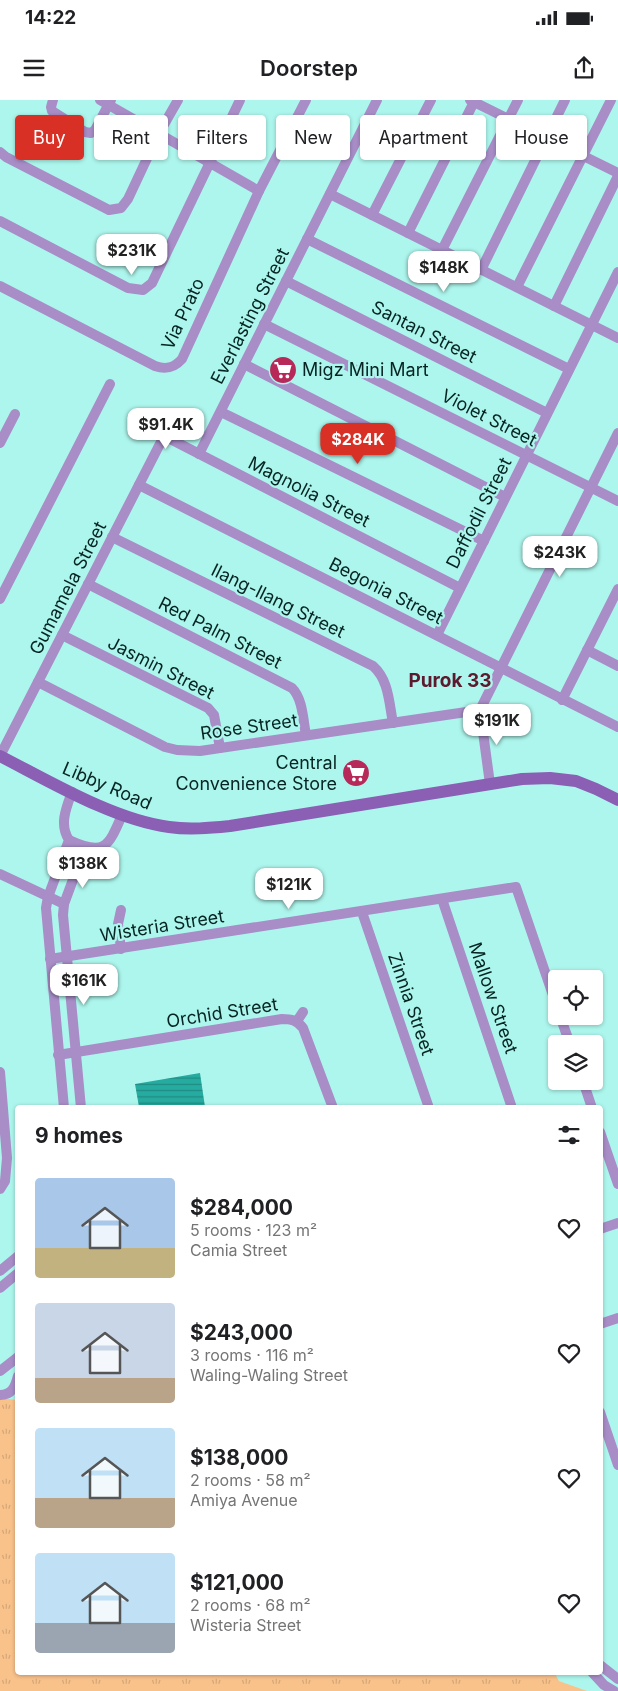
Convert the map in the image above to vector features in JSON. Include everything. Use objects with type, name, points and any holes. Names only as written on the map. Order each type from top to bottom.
[{"type":"main road","name":"Libby Road","points":[[0,756],[122,815],[139,821],[168,827],[198,829],[230,826],[490,784],[550,778],[576,781],[618,800]]},
{"type":"street","points":[[53,100],[52,111],[85,132],[95,130],[106,102],[127,115]]},
{"type":"street","points":[[168,117],[178,100]]},
{"type":"street","points":[[0,221],[128,288],[143,290],[152,283],[240,100]]},
{"type":"street","name":"Via Prato","points":[[0,286],[154,366],[170,368],[177,364],[182,359],[259,191],[306,100]]},
{"type":"street","points":[[376,100],[330,194],[618,338]]},
{"type":"street","points":[[372,215],[431,100]]},
{"type":"street","points":[[511,115],[518,100]]},
{"type":"street","points":[[558,115],[565,100]]},
{"type":"street","points":[[587,148],[611,100]]},
{"type":"street","points":[[408,233],[473,101],[501,115]]},
{"type":"street","points":[[168,139],[259,191]]},
{"type":"street","points":[[442,250],[496,144]]},
{"type":"street","points":[[0,152],[6,157],[109,210],[121,208],[128,199],[146,160]]},
{"type":"street","points":[[554,306],[618,174],[587,158]]},
{"type":"street","points":[[481,270],[536,160]]},
{"type":"street","points":[[517,287],[581,160]]},
{"type":"street","name":"Everlasting Street","points":[[200,454],[330,194]]},
{"type":"street","points":[[307,239],[569,369]]},
{"type":"street","name":"Daffodil Street","points":[[437,635],[618,272]]},
{"type":"street","name":"Santan Street","points":[[286,280],[547,413]]},
{"type":"street","name":"Violet Street","points":[[264,324],[618,501]]},
{"type":"street","points":[[244,364],[505,497]]},
{"type":"street","points":[[0,598],[110,384]]},
{"type":"street","points":[[220,412],[484,541]]},
{"type":"street","points":[[0,443],[15,414]]},
{"type":"street","name":"Magnolia Street","points":[[143,425],[460,588]]},
{"type":"street","points":[[490,784],[480,710],[618,434]]},
{"type":"street","name":"Gumamela Street","points":[[0,756],[164,436]]},
{"type":"street","name":"Begonia Street","points":[[139,486],[618,727]]},
{"type":"street","name":"Ilang-Ilang Street","points":[[112,537],[373,666],[380,672],[386,684],[393,723]]},
{"type":"street","name":"Red Palm Street","points":[[88,584],[292,688],[297,693],[300,702],[306,735]]},
{"type":"street","points":[[562,700],[587,650],[614,607],[618,589]]},
{"type":"street","name":"Jasmin Street","points":[[62,636],[208,708],[214,715],[220,748]]},
{"type":"street","points":[[587,650],[618,666]]},
{"type":"street","name":"Rose Street","points":[[38,682],[165,747],[189,751],[480,710]]},
{"type":"street","points":[[72,792],[64,816],[64,830],[69,840],[85,848],[98,848],[110,841],[122,815]]},
{"type":"street","points":[[64,1105],[46,913],[48,897],[69,840]]},
{"type":"street","points":[[82,1105],[63,915],[64,904],[85,848]]},
{"type":"street","points":[[0,874],[64,904]]},
{"type":"street","name":"Wisteria Street","points":[[50,959],[516,887],[548,981]]},
{"type":"street","name":"Mallow Street","points":[[442,899],[511,1105]]},
{"type":"street","points":[[121,910],[118,924],[121,949]]},
{"type":"street","name":"Zinnia Street","points":[[362,912],[428,1105]]},
{"type":"street","name":"Orchid Street","points":[[58,1055],[300,1017],[331,1105]]},
{"type":"street","points":[[0,1072],[7,1158],[3,1185]]},
{"type":"street","points":[[586,1090],[591,1105]]},
{"type":"street","points":[[603,1141],[618,1184]]},
{"type":"street","points":[[603,1228],[618,1223]]},
{"type":"street","points":[[0,1271],[15,1258]]},
{"type":"street","points":[[0,1288],[15,1276]]},
{"type":"street","points":[[603,1323],[618,1318]]},
{"type":"street","points":[[0,1371],[15,1360]]},
{"type":"street","points":[[0,1395],[12,1391],[15,1387]]},
{"type":"street","points":[[603,1421],[618,1465]]},
{"type":"street","points":[[603,1667],[618,1679]]},
{"type":"street","points":[[595,1675],[604,1685],[614,1691]]},
{"type":"green space","points":[[0,1398],[15,1400],[15,1675],[556,1675],[559,1681],[587,1691],[0,1691]]},
{"type":"water","points":[[200,1073],[205,1105],[139,1105],[135,1084]]},
{"type":"place","name":"Migz Mini Mart","points":[[283,370]]},
{"type":"place","name":"Central Convenience Store","points":[[356,773]]},
{"type":"district","name":"Purok 33","points":[[450,680]]}]
